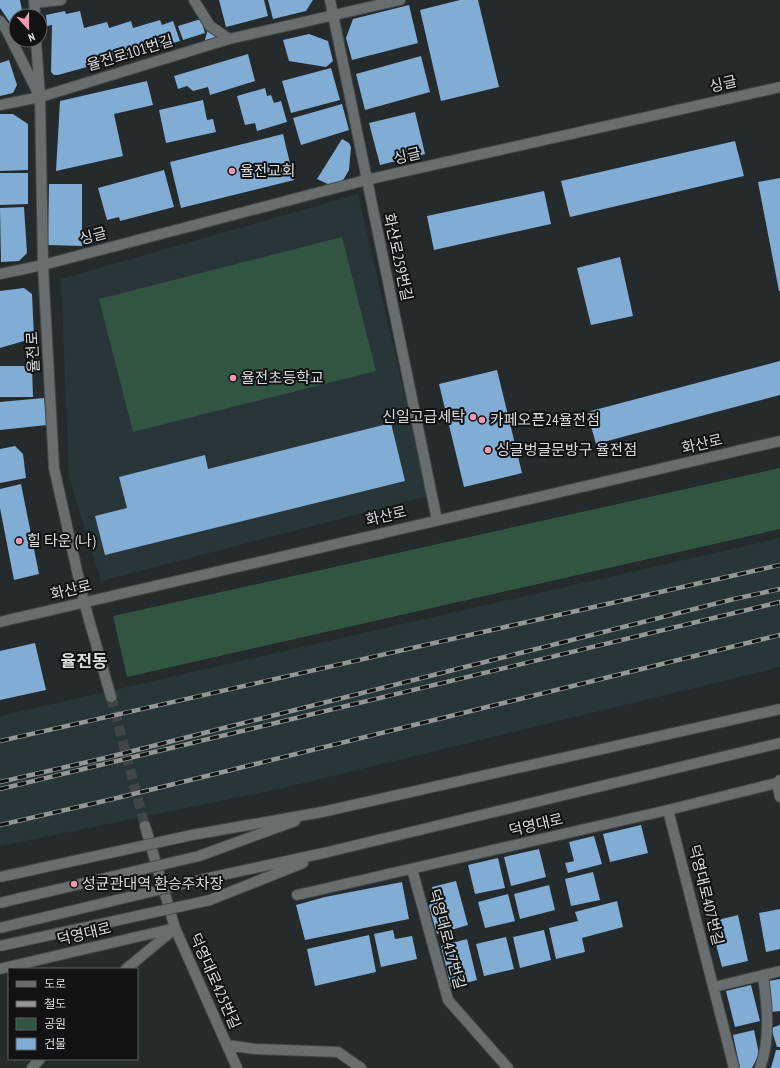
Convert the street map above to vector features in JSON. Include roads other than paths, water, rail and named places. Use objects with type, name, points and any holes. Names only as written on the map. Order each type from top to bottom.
[{"type":"street","points":[[34,1],[61,0]]},
{"type":"street","points":[[194,0],[210,26],[229,39]]},
{"type":"street","name":"화산로259번길","points":[[330,0],[366,180],[438,520]]},
{"type":"street","name":"율전로101번길","points":[[0,105],[40,97],[229,39],[400,0]]},
{"type":"street","name":"율전로","points":[[0,21],[6,29],[40,97]]},
{"type":"street","name":"율전로","points":[[37,48],[40,97],[43,265],[54,468],[84,602],[111,697]]},
{"type":"street","name":"싱글","points":[[0,274],[43,265],[366,180],[780,87]]},
{"type":"street","name":"화산로","points":[[0,622],[780,441]]},
{"type":"street","points":[[0,876],[192,835],[322,812],[780,709]]},
{"type":"street","points":[[0,928],[204,879],[328,852],[780,743]]},
{"type":"street","points":[[778,781],[780,797]]},
{"type":"street","name":"덕영대로","points":[[296,895],[668,810],[778,781]]},
{"type":"street","name":"덕영대로407번길","points":[[668,810],[734,1068]]},
{"type":"street","points":[[0,903],[199,856],[322,812]]},
{"type":"street","name":"덕영대로425번길","points":[[145,826],[175,928],[237,1068]]},
{"type":"street","points":[[0,946],[210,900],[328,852]]},
{"type":"street","name":"덕영대로417번길","points":[[412,868],[448,1000],[508,1068]]},
{"type":"street","name":"덕영대로","points":[[0,969],[175,928]]},
{"type":"street","name":"덕영대로425번길","points":[[127,968],[175,928]]},
{"type":"street","points":[[714,987],[780,971]]},
{"type":"street","points":[[760,1068],[765,1054],[767,1012],[763,975]]},
{"type":"street","name":"덕영대로425번길","points":[[227,1045],[254,1049],[338,1052],[361,1068]]},
{"type":"street","points":[[32,1068],[39,1060]]},
{"type":"tunnel","points":[[111,697],[145,826]]},
{"type":"railway","points":[[0,741],[780,565]]},
{"type":"railway","points":[[0,782],[105,758],[734,599],[780,589]]},
{"type":"railway","points":[[0,789],[780,602]]},
{"type":"railway","points":[[0,825],[117,798],[780,635]]},
{"type":"place","name":"율전교회","points":[[232,171]]},
{"type":"place","name":"율전초등학교","points":[[233,378]]},
{"type":"place","name":"신일고급세탁","points":[[473,417]]},
{"type":"place","name":"카페오픈24율전점","points":[[482,420]]},
{"type":"place","name":"싱글벙글문방구 율전점","points":[[488,450]]},
{"type":"place","name":"힐 타운 (나)","points":[[19,541]]},
{"type":"place","name":"성균관대역 환승주차장","points":[[74,884]]},
{"type":"district","name":"율전동","points":[[84,661]]}]
